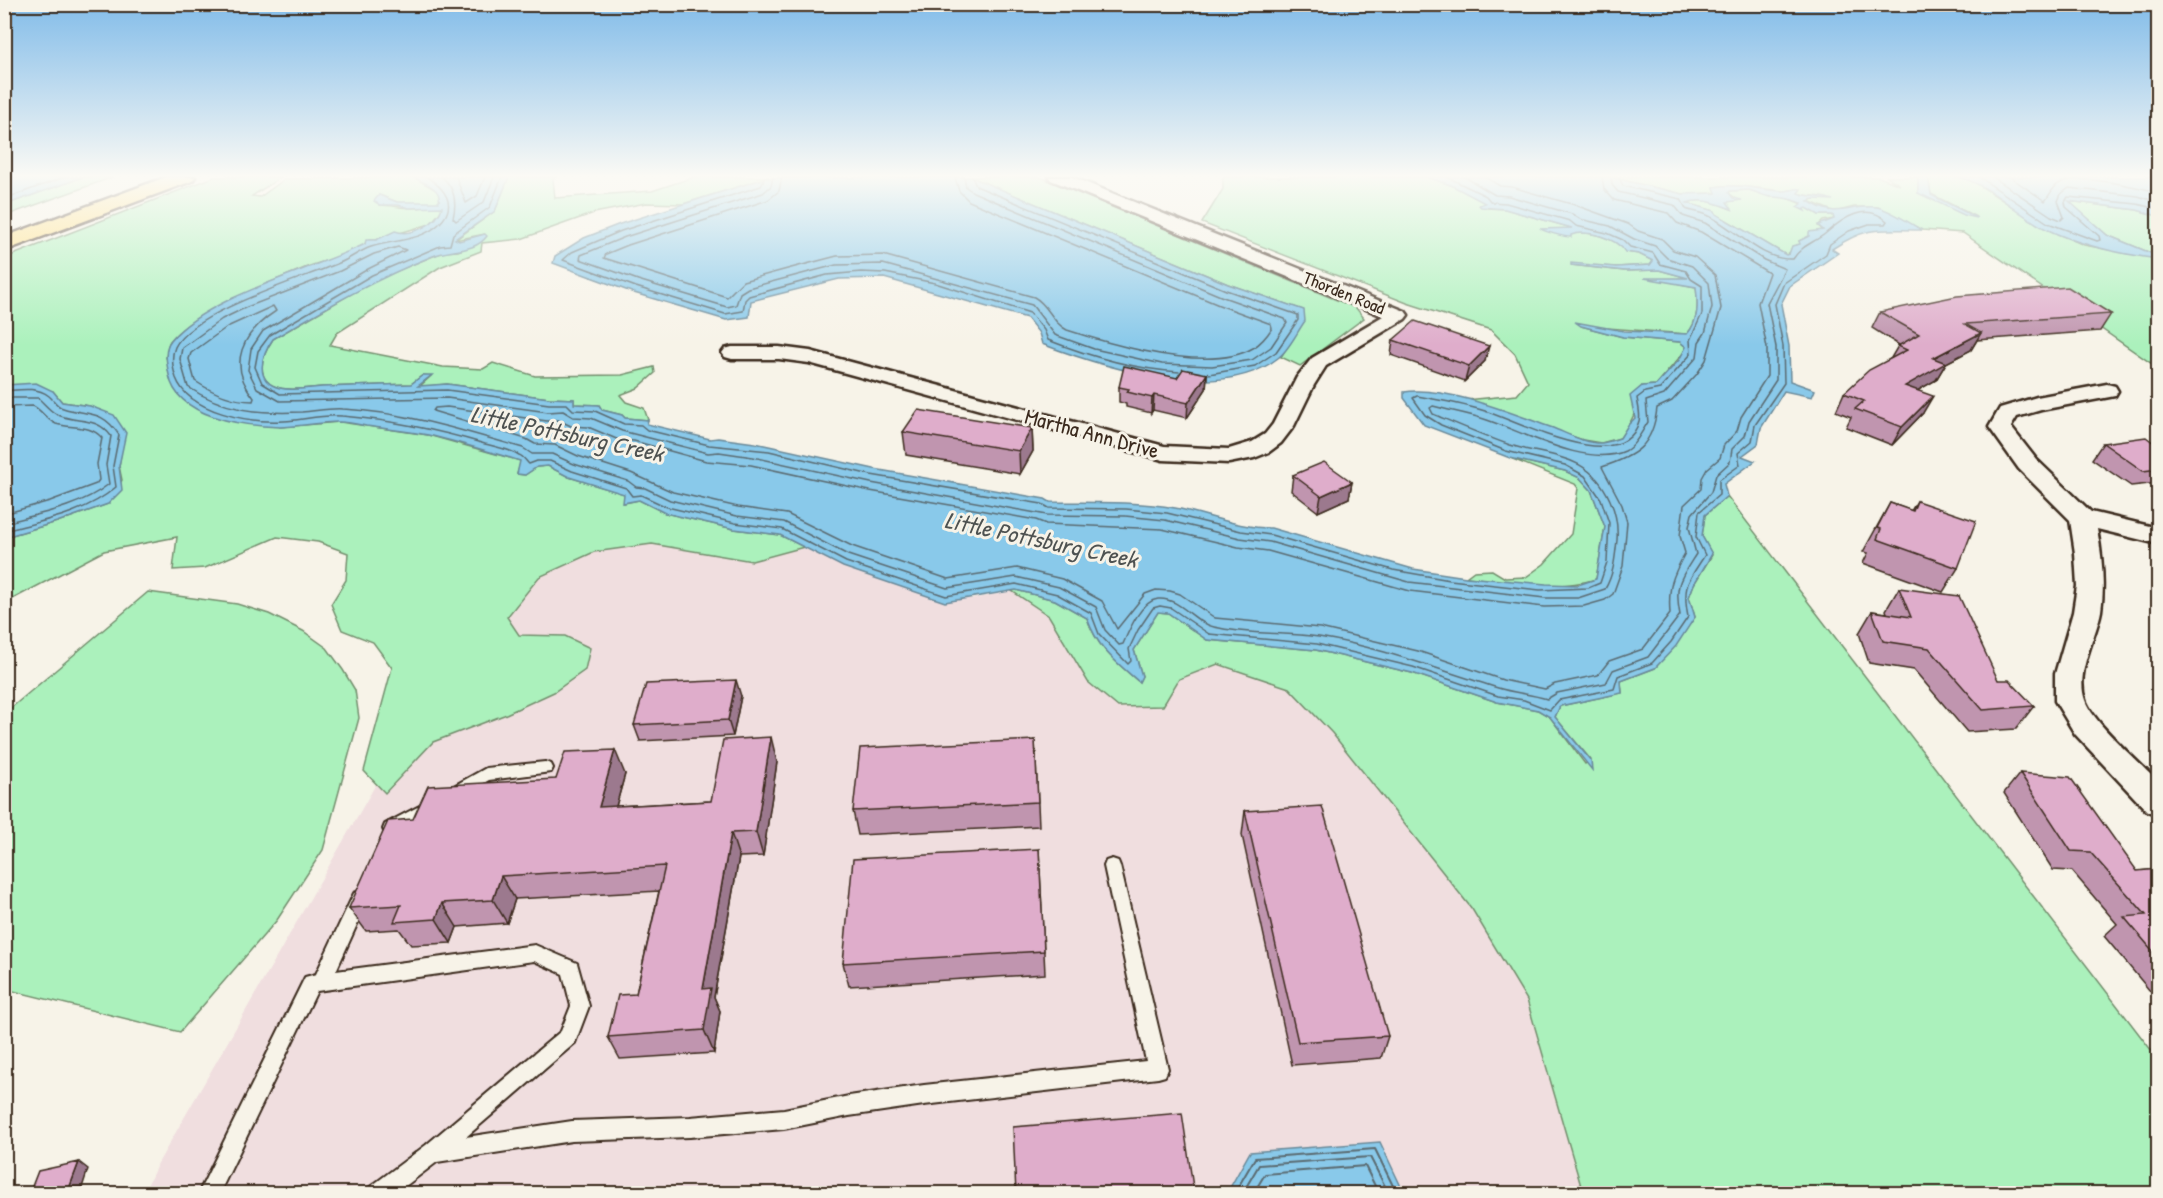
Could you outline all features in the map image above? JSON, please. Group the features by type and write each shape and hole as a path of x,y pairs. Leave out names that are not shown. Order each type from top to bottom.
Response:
{"highway":[{"path":"4,245 36,233"}],"street":[{"name":"Thorden Road","path":"1195,233 1398,315"},
{"name":"Martha Ann Drive","path":"732,353 779,353 810,357 1163,453 1219,457 1243,454 1266,444 1282,429 1310,372 1319,362 1398,315"},
{"path":"2108,391 2037,404 2008,413 2000,428 2011,447 2030,468 2082,518 2158,536"},
{"path":"2082,518 2090,586 2087,612 2069,674 2070,701 2086,726 2158,802"}],"lane":[{"path":"383,847 392,827 486,774 545,768"},
{"path":"433,1152 572,1131 690,1127 784,1119 849,1106 924,1095 1158,1069 1112,866"},
{"path":"322,981 369,878"},
{"path":"208,1194 310,982 535,953 571,969 580,1005 568,1036 433,1152 377,1194"}],"shaded area":[{"path":"652,544 752,561 804,547 843,567 972,599 1012,591 1049,616 1088,682 1163,706 1179,679 1218,664 1289,688 1332,733 1472,909 1527,1000 1583,1193 143,1194 157,1165 376,784 385,793 433,742 554,693 585,670 565,636 519,635 506,616 539,577 594,552"}],"green space":[{"path":"70,233 400,233 369,240 356,250 307,267 214,308 181,330 170,341 166,358 280,427 340,422 428,435 521,461 517,474 525,475 537,467 548,466 569,477 625,494 624,503 639,500 665,513 734,529 780,535 804,547 752,561 652,544 594,552 539,577 507,617 519,635 565,636 590,648 585,670 554,692 504,715 433,742 385,793 364,771 392,668 373,642 342,630 331,604 346,580 348,553 318,542 277,537 205,568 173,570 177,537 104,551 5,603 5,537 108,504 122,480 119,466 121,454 90,406 62,402 53,391 5,385 5,258"},
{"path":"465,233 538,233 521,239 482,243 481,251 440,267 337,333 330,345 443,367 483,369 493,363 535,376 622,375 654,367 655,373 638,388 620,395 626,402 644,408 648,420 625,418 622,415 602,410 599,405 574,404 574,399 549,398 447,384 419,387 431,376 423,375 411,384 295,389 280,388 271,385 266,380 263,374 263,360 273,339 375,280 443,252 458,251 468,247 485,234 455,240"},
{"path":"1105,233 1175,233 1356,308 1364,318 1300,366 1281,357 1292,339 1303,310 1228,284"},
{"path":"1227,233 1587,233 1606,238 1618,244 1626,252 1639,254 1653,261 1651,265 1616,267 1571,265 1624,271 1659,270 1688,278 1655,279 1696,287 1697,305 1696,318 1687,334 1581,326 1623,337 1680,342 1686,347 1656,385 1642,386 1629,425 1620,438 1601,443 1583,440 1466,400 1517,395 1528,382 1515,354 1491,330 1407,303"},
{"path":"1748,233 1817,233 1799,241 1801,243 1786,255"},
{"path":"1963,233 2056,233 2084,245 2158,259 2158,368"},
{"path":"2105,233 2158,233 2158,256"},
{"path":"1510,458 1565,471 1580,478 1591,490 1605,527 1596,579 1564,585 1548,585 1466,577 1474,571 1492,570 1505,578 1526,577 1544,564 1571,534 1578,488 1575,484"},
{"path":"1727,496 2158,1059 2158,1193 1583,1193 1527,1000 1472,909 1332,733 1289,688 1218,664 1179,679 1163,706 1118,707 1088,682 1049,616 1012,591 1055,600 1087,618 1102,646 1139,682 1142,676 1134,650 1158,612 1168,613 1207,640 1316,650 1412,673 1497,702 1538,710 1550,717 1585,764 1591,760 1555,717 1560,706 1622,693 1621,681 1655,668 1695,617 1689,597 1694,584 1712,555 1702,536 1705,515"},
{"path":"148,592 237,604 269,614 303,631 327,648 343,670 355,690 359,718 323,850 277,920 180,1032 5,989 5,713"}],"water":[{"name":"Little Pottsburg Creek","path":"391,233 464,233 455,239 459,241 485,234 487,236 469,248 433,256 371,284 273,339 262,367 266,380 271,385 295,389 411,384 423,375 432,375 418,386 447,384 549,398 574,399 574,404 599,405 602,410 622,415 625,418 648,420 647,424 710,439 755,443 874,469 1045,499 1050,502 1129,503 1175,508 1235,523 1271,528 1413,569 1466,577 1578,585 1596,579 1605,527 1591,490 1580,478 1565,471 1510,458 1424,425 1404,398 1404,392 1439,393 1479,402 1590,442 1602,443 1620,438 1635,418 1630,396 1642,386 1656,385 1679,360 1686,347 1680,342 1623,337 1581,326 1575,322 1624,331 1687,334 1696,318 1696,287 1644,278 1688,278 1659,270 1625,271 1571,265 1571,263 1616,267 1650,265 1653,261 1639,254 1625,252 1615,243 1601,236 1577,233 1568,237 1551,233 1748,233 1786,255 1789,254 1792,246 1800,244 1799,241 1809,236 1809,233 1864,233 1832,249 1838,253 1790,286 1781,304 1789,346 1790,381 1815,390 1812,397 1784,391 1761,428 1758,444 1742,456 1755,461 1724,484 1727,496 1705,515 1702,536 1712,554 1689,597 1695,617 1676,646 1655,668 1621,681 1622,693 1560,706 1555,717 1591,761 1592,770 1550,717 1538,710 1497,702 1412,673 1316,650 1207,640 1168,613 1158,612 1134,650 1142,676 1139,682 1102,646 1087,618 1055,600 1016,590 945,602 843,567 780,535 734,529 665,513 639,500 623,503 624,494 569,477 548,466 537,467 525,475 517,474 520,461 463,444 428,435 342,422 280,427 231,421 198,410 175,390 169,375 166,353 171,340 188,324 235,297 343,254 365,244 366,240 376,240"},
{"path":"597,233 1105,233 1228,284 1304,310 1305,321 1282,355 1254,372 1226,379 1194,380 1162,377 1097,363 1042,344 1039,333 1027,318 884,278 839,279 751,301 749,317 726,320 634,293 553,263 555,256 584,238"},
{"path":"2054,233 2105,233 2158,256 2158,259 2129,255"},
{"path":"36,383 53,391 62,402 90,406 114,415 126,433 119,466 122,490 108,504 5,537 5,385"},
{"path":"1380,1142 1404,1193 1227,1193 1250,1152"}],"building":[{"path":"2068,287 2111,314 1965,324 1981,333 1933,358 1946,363 1905,386 1933,396 1902,427 1855,409 1864,401 1844,393 1869,370 1907,350 1898,346 1919,334 1880,312 1957,296"},
{"path":"1415,321 1489,346 1469,366 1393,340"},
{"path":"1124,366 1177,378 1183,369 1207,374 1188,403 1154,395 1152,398 1127,392 1129,389 1119,387"},
{"path":"918,410 1032,428 1019,451 903,432"},
{"path":"2146,437 2158,446 2158,469 2143,471 2103,443"},
{"path":"1324,462 1352,482 1321,496 1293,475"},
{"path":"1917,501 1976,521 1958,568 1877,539 1881,529 1877,528 1890,503 1913,511"},
{"path":"1899,588 1959,596 1998,680 2009,680 2034,706 1983,710 1929,648 1883,641 1872,611 1911,617"},
{"path":"736,680 728,720 634,725 646,684"},
{"path":"771,737 756,832 731,833 703,989 711,988 704,1030 608,1037 618,995 636,994 665,866 501,876 493,900 442,903 436,919 394,922 401,905 349,908 388,821 413,819 428,786 556,779 565,752 615,750 599,807 711,801 723,740"},
{"path":"1035,740 1038,802 853,811 860,748"},
{"path":"2020,773 2070,777 2137,871 2158,869 2158,957 2124,917 2146,915 2090,852 2071,851"},
{"path":"1322,806 1388,1036 1298,1042 1245,811"},
{"path":"1039,849 1044,951 843,963 853,859"},
{"path":"1182,1113 1194,1194 1016,1194 1013,1127"},
{"path":"79,1162 67,1194 29,1194 38,1171"}]}
